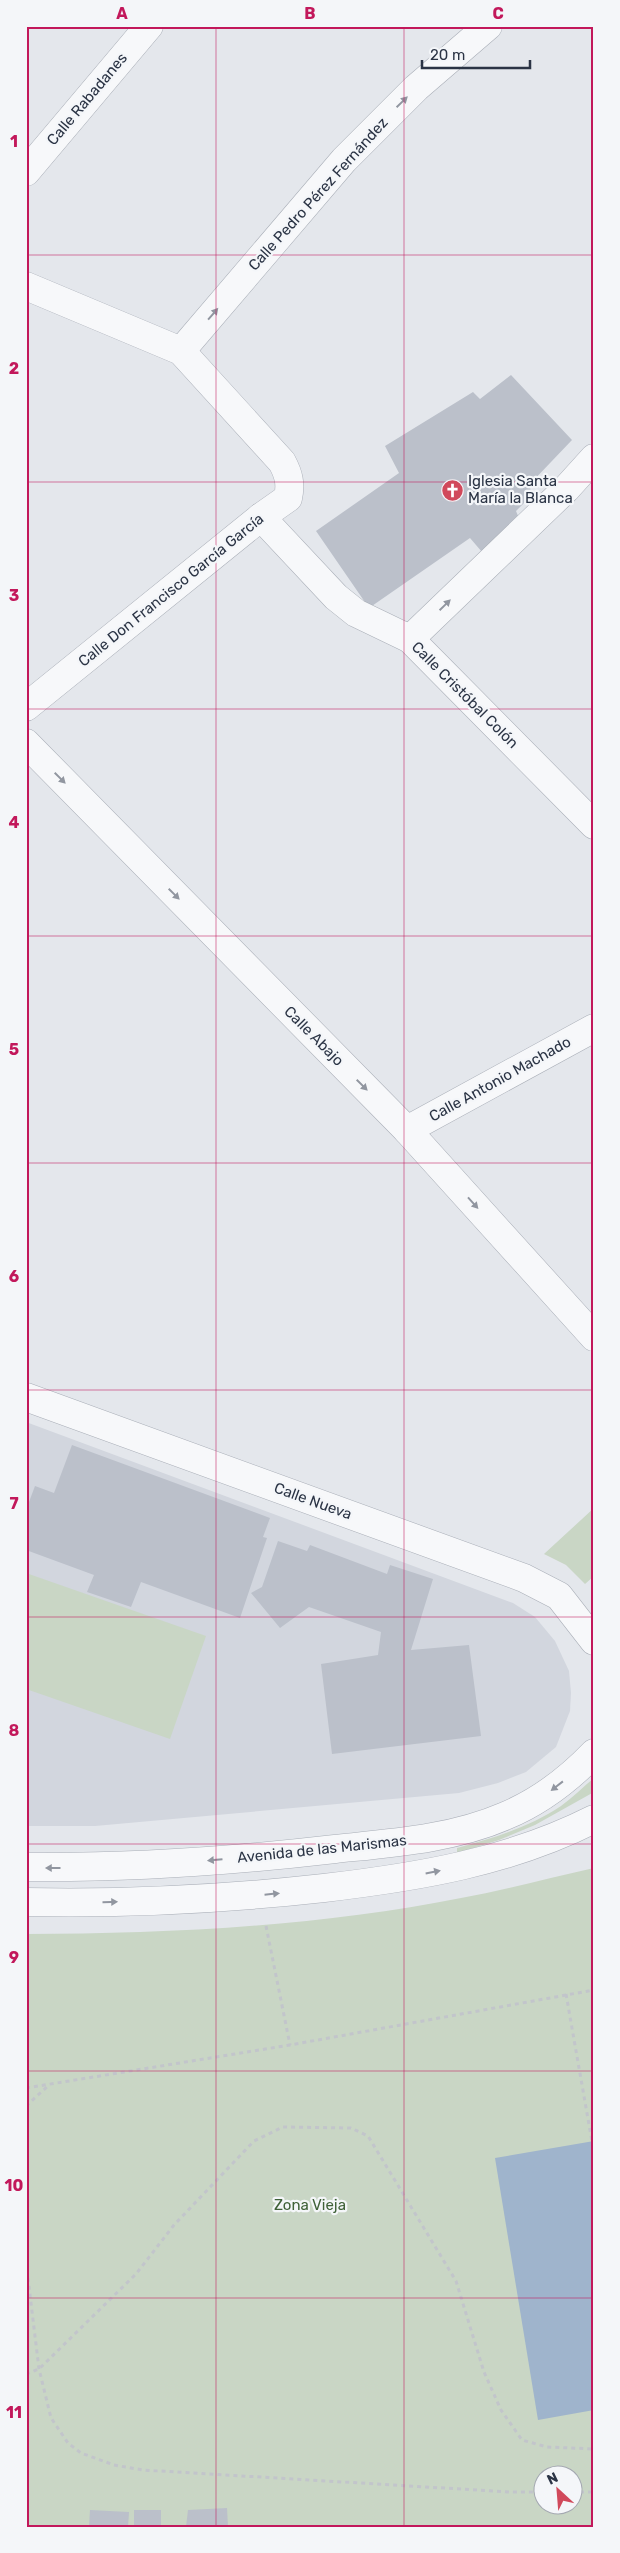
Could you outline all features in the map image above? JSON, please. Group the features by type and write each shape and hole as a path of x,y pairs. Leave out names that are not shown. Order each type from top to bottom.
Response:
{"street":[{"name":"Calle Rabadanes","path":"26,172 149,26"},
{"name":"Calle Pedro Pérez Fernández","path":"181,351 344,160 416,88 488,26"},
{"path":"26,286 181,351"},
{"name":"Calle Don Francisco García García","path":"26,708 261,517 288,498 289,474 282,462 181,351"},
{"path":"410,639 566,489 594,458"},
{"name":"Calle Cristóbal Colón","path":"261,517 336,597 356,613 410,639 594,825"},
{"name":"Calle Abajo","path":"26,743 406,1130 594,1337"},
{"name":"Calle Antonio Machado","path":"406,1130 594,1028"},
{"name":"Calle Nueva","path":"26,1397 524,1578 559,1596 591,1634 594,1661"},
{"name":"Avenida de las Marismas","path":"26,1867 158,1865 298,1854 446,1834 482,1825 533,1802 560,1784 594,1753"},
{"path":"26,1902 141,1902 241,1897 413,1876 498,1858 536,1845 594,1819"}],"path":[{"path":"265,1924 290,2046"},
{"path":"26,2088 290,2046 594,1990"},
{"path":"566,1994 594,2153"},
{"path":"26,2106 49,2085"},
{"path":"26,2374 39,2369 136,2274 174,2225 254,2141 283,2127 351,2128 368,2136 456,2280 484,2372 500,2410 522,2440 547,2447 594,2449"},
{"path":"26,2262 39,2369 51,2418 68,2443 81,2453 114,2465 143,2470 500,2492 532,2492"}],"shaded area":[{"path":"26,1422 513,1603 535,1617 555,1641 569,1671 570,1711 556,1747 526,1772 498,1783 459,1793 95,1826 26,1826"}],"green space":[{"path":"594,1508 594,1576 585,1584 566,1565 544,1554"},
{"path":"26,1573 206,1636 170,1739 26,1689"},
{"path":"594,1778 594,1792 535,1825 499,1840 457,1853 457,1848 511,1831 537,1820 565,1803"},
{"name":"Zona Vieja","path":"594,1868 594,2527 26,2527 26,1934 190,1930 300,1922 408,1908"}],"water":[{"path":"594,2141 594,2410 538,2420 495,2158"}],"building":[{"name":"Iglesia Santa María la Blanca","path":"511,375 572,440 530,484 531,496 516,511 521,523 482,552 470,538 369,608 316,531 399,473 385,446 473,392 480,399"},
{"path":"72,1445 270,1518 263,1537 267,1538 240,1618 141,1582 131,1607 87,1592 94,1575 26,1550 26,1510 35,1486 54,1493"},
{"path":"278,1541 307,1551 310,1545 387,1574 390,1565 433,1579 411,1650 469,1645 481,1736 332,1754 321,1664 378,1655 381,1632 309,1607 280,1628 251,1593 262,1587"},
{"path":"227,2508 228,2527 186,2527 188,2510"},
{"path":"90,2510 129,2512 128,2527 89,2527"},
{"path":"134,2510 161,2510 161,2527 134,2527"}],"place":[{"name":"Iglesia Santa María la Blanca","path":"452,490"}]}
